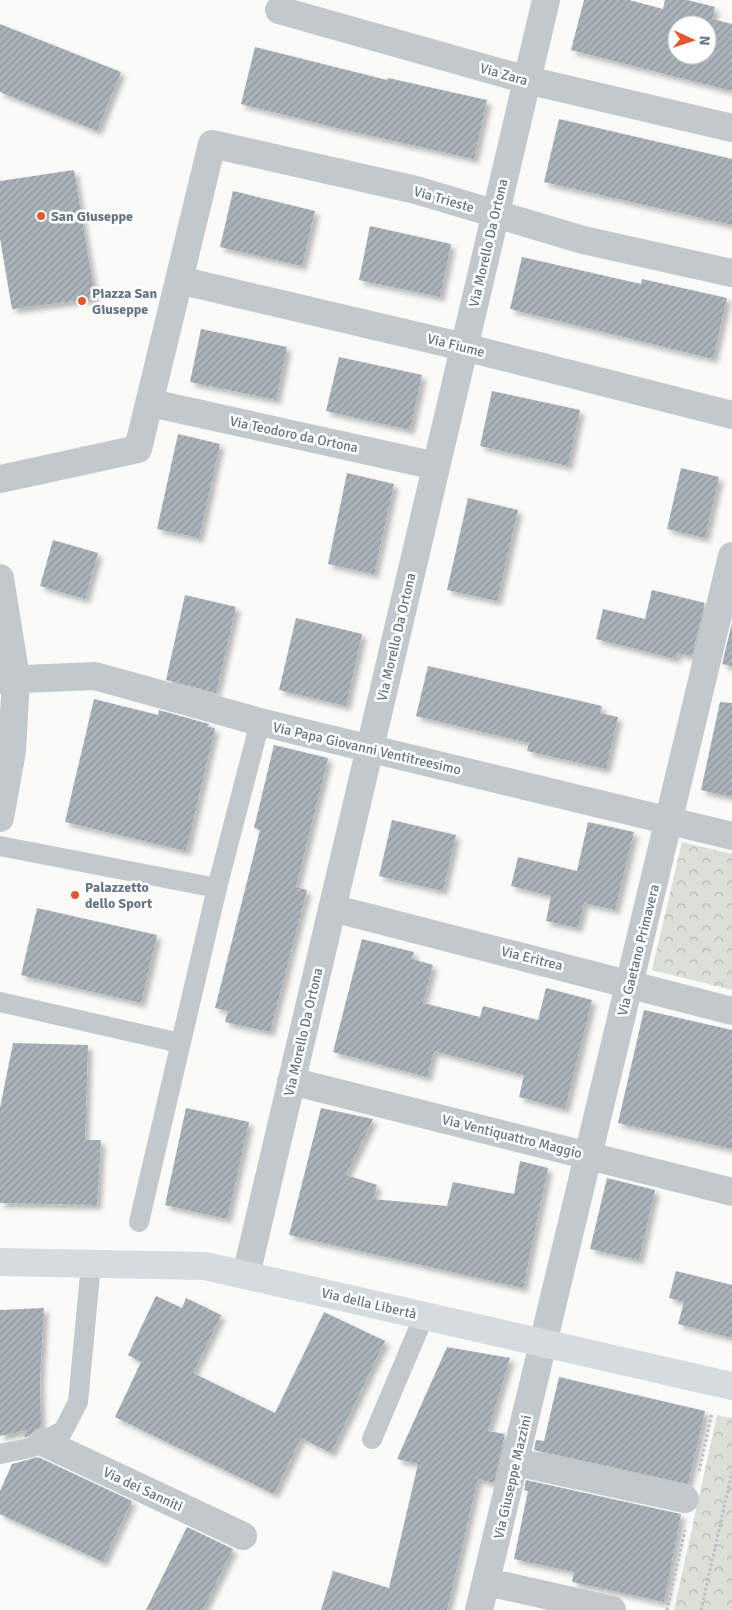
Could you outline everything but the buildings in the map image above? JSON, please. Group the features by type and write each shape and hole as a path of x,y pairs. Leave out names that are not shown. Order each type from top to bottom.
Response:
{"main road":[{"name":"Via della Libertà","path":"0,1262 205,1266 732,1386"}],"street":[{"name":"Via Morello Da Ortona","path":"246,1275 546,0"},
{"name":"Via Zara","path":"279,10 527,80 732,128"},
{"name":"Via Trieste","path":"179,280 212,144 416,190 583,240 732,273"},
{"name":"Via Fiume","path":"179,280 464,347 732,415"},
{"path":"0,478 138,449 151,403 179,280"},
{"name":"Via Teodoro da Ortona","path":"151,403 436,466"},
{"name":"Via Gaetano Primavera","path":"544,1343 587,1154 669,822 724,621 732,556"},
{"path":"0,578 12,752 0,818"},
{"name":"Via Papa Giovanni Ventitreesimo","path":"8,679 96,676 369,750 550,791 669,822 732,836"},
{"name":"Via Eritrea","path":"332,908 630,983 732,1011"},
{"name":"Via Ventiquattro Maggio","path":"291,1081 732,1192"},
{"name":"Via Giuseppe Mazzini","path":"480,1610 544,1343"},
{"name":"Via dei Sanniti","path":"43,1442 243,1536"},
{"path":"516,1462 685,1499"},
{"path":"487,1582 612,1610"}],"lane":[{"path":"139,1222 217,888 260,722"},
{"path":"0,846 217,888"},
{"path":"0,1002 180,1043"},
{"path":"0,1454 30,1448 63,1431 78,1402 91,1264"},
{"path":"372,1439 424,1316"}],"path":[{"path":"701,1610 732,1472"}],"green space":[{"path":"682,842 732,854 732,990 652,970"},
{"path":"717,1415 732,1418 732,1610 674,1610"}],"place":[{"name":"San Giuseppe","path":"41,216"},
{"name":"Piazza San Giuseppe","path":"82,301"},
{"name":"Palazzetto dello Sport","path":"75,895"}]}
